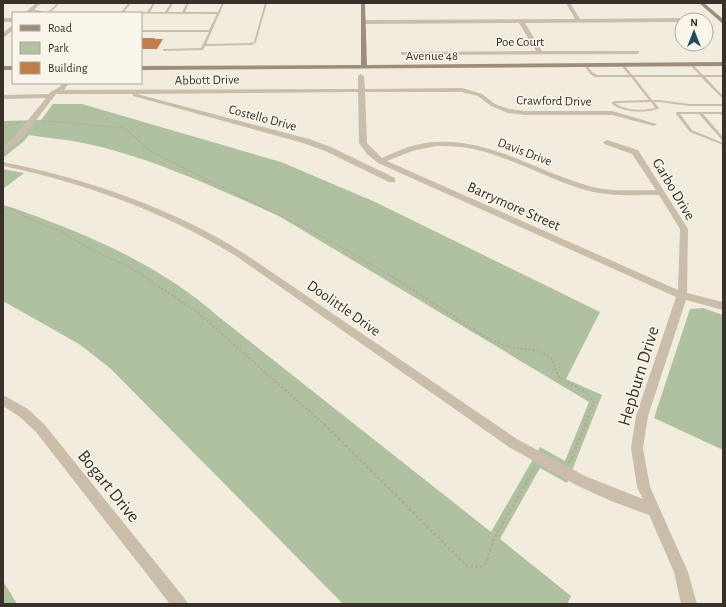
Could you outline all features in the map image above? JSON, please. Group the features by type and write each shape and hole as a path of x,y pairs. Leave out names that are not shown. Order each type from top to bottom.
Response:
{"main road":[{"path":"363,3 364,66"},
{"path":"701,3 723,22"},
{"name":"Avenue 48","path":"142,68 723,64"}],"street":[{"path":"30,12 39,3"},
{"path":"568,3 579,21"},
{"path":"364,22 674,20"},
{"path":"521,21 540,52"},
{"path":"3,36 12,28"},
{"name":"Poe Court","path":"404,53 638,52"},
{"name":"Barrymore Street","path":"361,76 363,143 370,152 381,161 651,284 681,295 723,306"},
{"path":"3,151 13,144 52,94 52,90 57,84"},
{"path":"52,94 61,90 65,84"},
{"name":"Abbott Drive","path":"3,97 124,92 361,89"},
{"name":"Crawford Drive","path":"361,89 462,90 480,95 499,109 512,112 612,113 654,124"},
{"name":"Costello Drive","path":"124,92 306,141 328,149 392,180"},
{"name":"Garbo Drive","path":"607,142 635,152 662,192 684,229 683,288 681,295"},
{"name":"Davis Drive","path":"381,161 403,150 416,146 437,143 457,144 487,150 586,188 618,192 662,192"},
{"name":"Doolittle Drive","path":"3,164 47,172 105,190 197,230 231,248 512,443 606,492 652,509"},
{"name":"Hepburn Drive","path":"681,295 638,431 637,448 639,466 644,487 652,509 672,549 681,572 689,604"},
{"name":"Bogart Drive","path":"3,400 29,417 40,428 180,604"}],"lane":[{"path":"50,12 59,3"},
{"path":"123,12 130,3"},
{"path":"148,13 154,3"},
{"path":"166,13 172,3"},
{"path":"183,13 188,3"},
{"path":"164,50 202,49 223,3"},
{"path":"204,45 254,44 266,3"},
{"path":"142,13 218,12"},
{"path":"142,31 210,31"},
{"path":"622,64 632,76 651,101 657,108 656,110 628,110 616,105 613,102 651,101 690,105 723,105"},
{"path":"691,64 723,98"},
{"path":"585,65 591,74 596,76 723,76"},
{"path":"723,115 721,113 677,114 691,131 723,144"},
{"path":"700,114 723,139"}],"path":[{"path":"3,208 15,210 27,218 60,231 92,250 128,266 197,312 246,353 340,439 467,566 480,567 485,565 494,539 536,466 568,463 573,457 594,402 586,392 559,378 555,363 546,354 533,348 508,347 487,338 399,281 325,238 150,151 128,130 57,121 31,121"}],"green space":[{"path":"53,104 82,104 281,162 373,201 600,312 566,379 602,395 567,483 540,468 500,539 571,596 567,604 343,604 110,368 79,344 3,301 3,205 69,229 115,249 159,273 180,287 200,301 491,532 540,447 565,461 589,402 279,216 208,184 133,156 108,149 76,142 29,135 3,158 3,121 41,120"},
{"path":"3,169 24,173 3,189"},
{"path":"703,308 723,315 723,450 654,418 690,309"},
{"path":"3,581 17,604 3,604"}],"building":[{"path":"142,38 163,39 157,49 142,49"}]}
